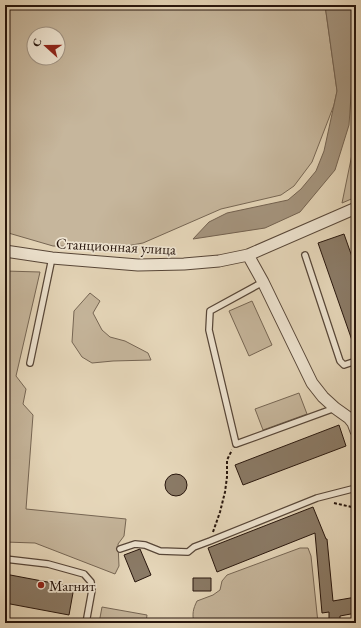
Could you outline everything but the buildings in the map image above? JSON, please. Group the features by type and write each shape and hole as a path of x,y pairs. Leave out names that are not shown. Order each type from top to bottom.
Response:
{"street":[{"name":"Станционная улица","path":"5,251 52,258 138,266 219,261 248,255 356,208"},
{"path":"248,255 263,282 312,383 323,397 350,418 356,431"}],"lane":[{"path":"305,255 340,361 344,364 356,361"},
{"path":"30,363 52,258"},
{"path":"263,282 210,311 208,330 236,444 336,408"},
{"path":"120,549 135,544 146,545 160,551 188,552 194,547 210,540 317,498 356,488"},
{"path":"5,559 48,564 84,574 91,582 92,590 86,623"}],"path":[{"path":"210,540 225,492 227,460 236,444"},
{"path":"317,498 356,508"}],"shaded area":[{"path":"5,5 325,5 337,91 334,105 312,162 294,186 281,195 221,209 143,243 121,247 53,246 5,232"},
{"path":"325,5 356,5 349,125 335,170 300,212 265,228 193,239 209,222 227,213 288,200 301,189 316,171 324,151 337,91"},
{"path":"356,135 356,197 342,203"},
{"path":"5,271 40,272 16,376 26,389 23,404 33,415 26,509 126,519 124,536 118,544 119,566 115,574 35,543 5,542"},
{"path":"90,293 100,301 93,313 102,330 110,337 125,341 148,353 151,360 92,363 82,357 72,342 74,311"},
{"path":"252,301 272,345 249,356 229,311"},
{"path":"299,393 307,414 263,430 255,409"},
{"path":"300,548 308,548 311,556 318,623 194,623 193,612 197,601 213,595 220,590 222,581 227,575"},
{"path":"102,607 147,615 146,623 99,623"}],"place":[{"name":"Магнит","path":"41,585"}]}
